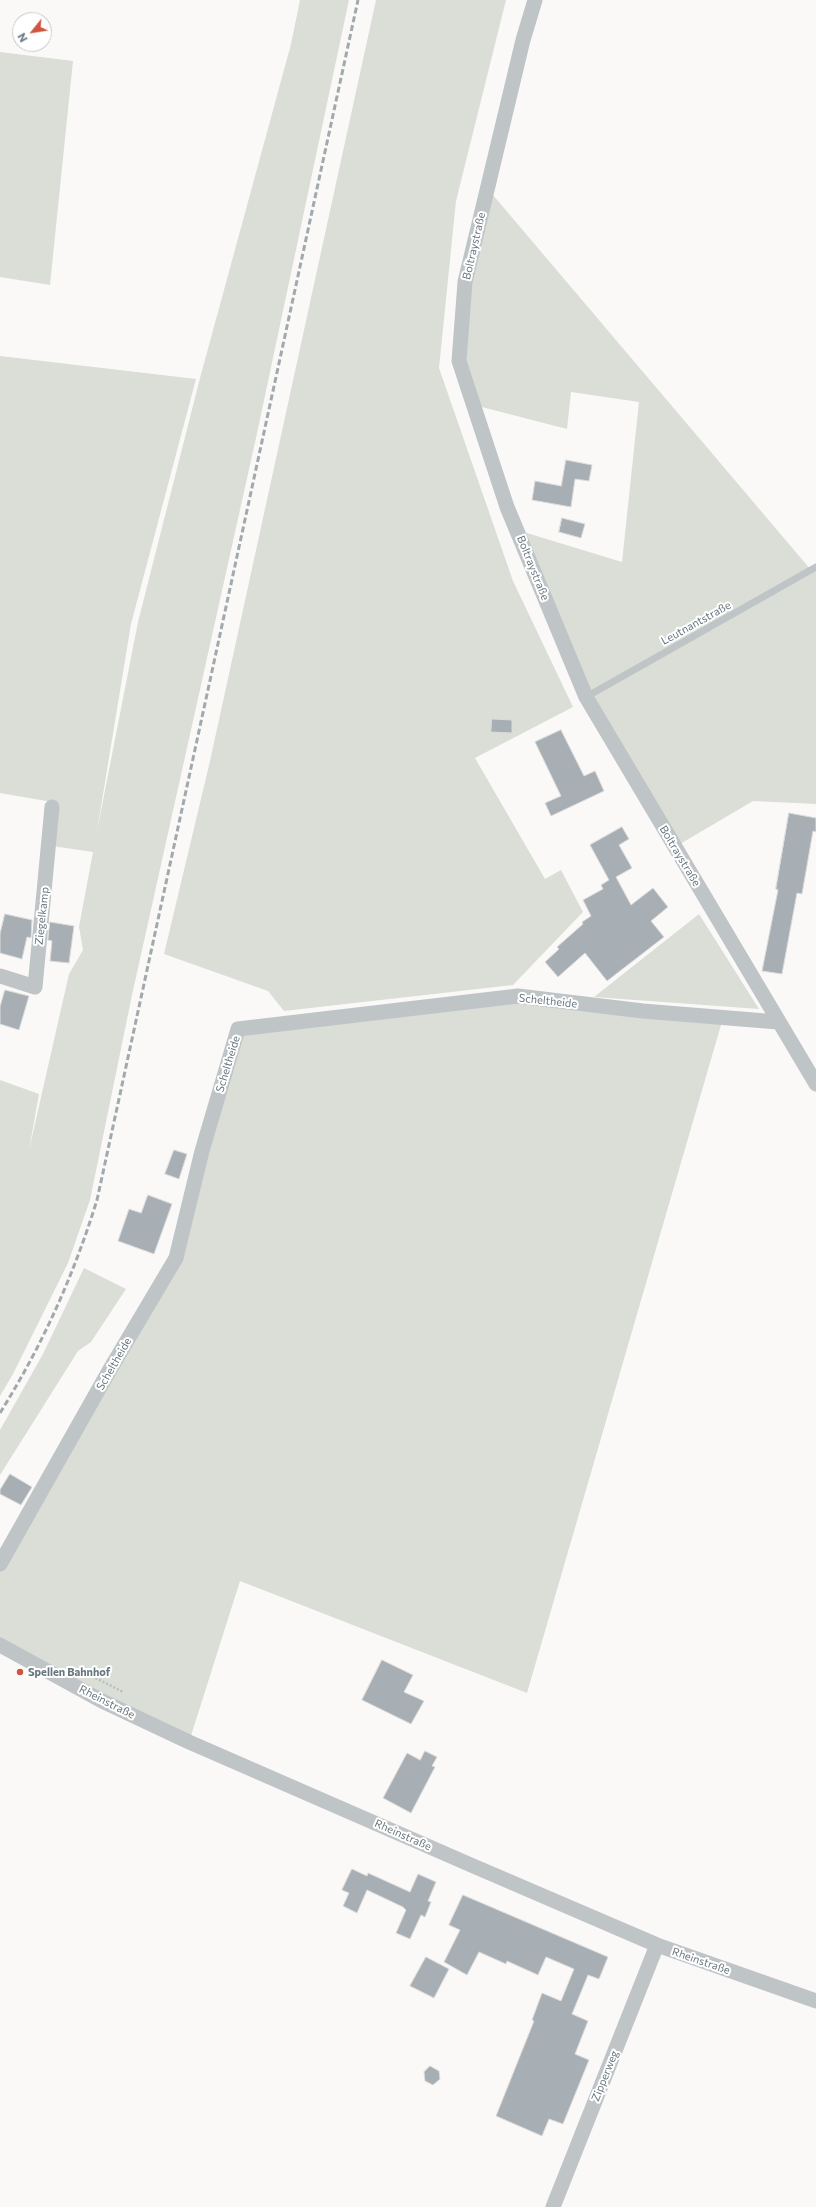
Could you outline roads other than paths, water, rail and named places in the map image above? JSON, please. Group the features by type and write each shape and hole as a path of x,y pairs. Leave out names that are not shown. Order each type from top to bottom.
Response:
{"street":[{"name":"Boltraystraße","path":"535,0 523,40 465,282 459,361 507,507 586,697 816,1084"},
{"name":"Ziegelkamp","path":"0,976 35,987 52,807"},
{"name":"Scheltheide","path":"0,1564 109,1371 176,1258 202,1151 238,1030 518,996 643,1011 778,1022"},
{"name":"Rheinstraße","path":"0,1645 102,1701 189,1742 657,1945 816,2001"},
{"name":"Zipperweg","path":"553,2207 657,1945"}],"lane":[{"name":"Leutnantstraße","path":"586,697 816,567"}],"railway":[{"path":"0,1413 16,1387 56,1310 78,1256 97,1200 358,0"}],"place":[{"name":"Spellen Bahnhof","path":"20,1672"}]}
